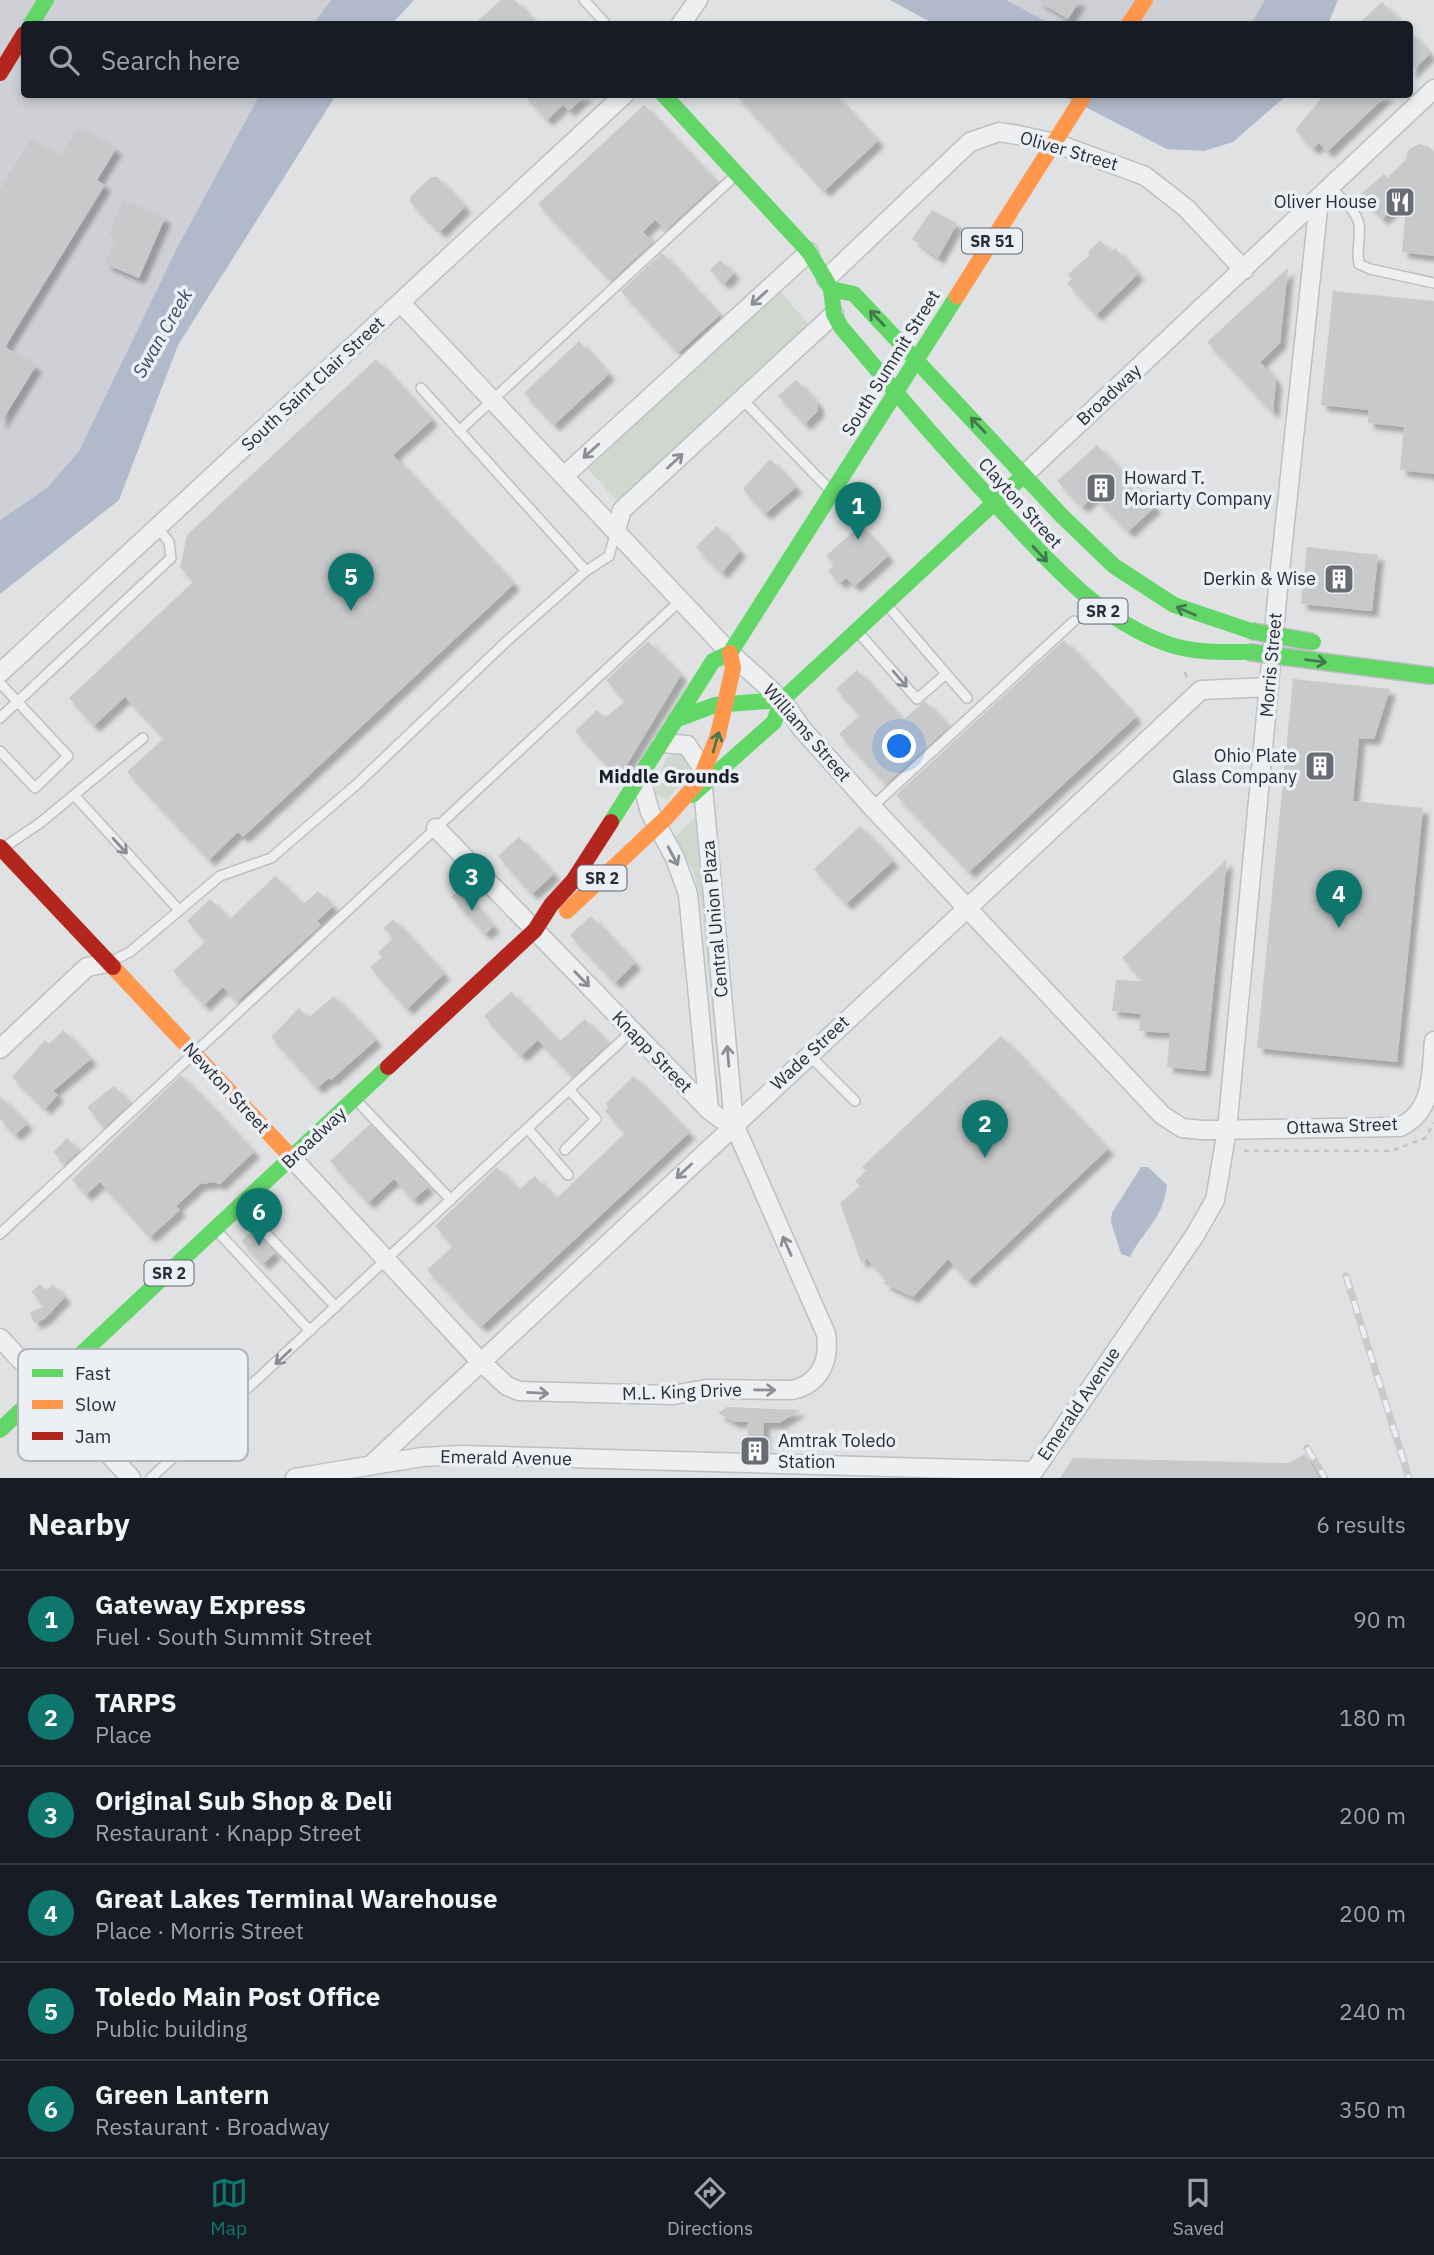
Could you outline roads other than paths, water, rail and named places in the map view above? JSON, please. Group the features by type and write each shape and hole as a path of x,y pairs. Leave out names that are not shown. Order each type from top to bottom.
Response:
{"main road":[{"path":"33,21 46,0"},
{"path":"1131,21 1144,0"},
{"path":"0,73 21,39"},
{"name":"Clayton Street","path":"667,98 809,252 829,284 834,314 841,327 993,504 1069,585 1125,625 1170,645 1193,650 1248,652 1434,676"},
{"name":"South Summit Street","path":"675,720 713,661 730,653 1083,98"},
{"name":"Clayton Street","path":"829,284 854,294 1081,539 1139,586 1190,614 1251,631 1328,643"},
{"name":"Broadway","path":"703,780 774,722 782,700 1024,475"},
{"name":"South Summit Street","path":"661,822 703,780 718,735 733,668 730,653"},
{"path":"675,720 692,711 724,705 782,700"},
{"name":"Broadway","path":"88,1349 535,930 551,905 573,881 675,720"},
{"name":"Broadway","path":"535,930 561,916 661,822"},
{"name":"Newton Street","path":"2,853 292,1158"},
{"name":"Broadway","path":"0,1430 18,1414"}],"street":[{"path":"683,21 698,0"},
{"name":"Broadway","path":"1024,475 1434,89"},
{"name":"South Saint Clair Street","path":"0,673 621,98"},
{"name":"Oliver Street","path":"829,284 970,142 999,132 1055,143 1129,169 1160,186 1207,229 1244,270"},
{"name":"Morris Street","path":"1227,1130 1269,687 1325,194"},
{"path":"564,476 809,252"},
{"name":"Williams Street","path":"401,303 730,653 782,700 802,729 872,807 1162,1115 1182,1128 1227,1130"},
{"path":"616,530 622,510 834,314"},
{"name":"Wade Street","path":"371,1465 1201,690 1269,687"},
{"name":"Central Union Plaza","path":"661,743 687,745 698,757 703,780 734,1124"},
{"name":"Central Union Plaza","path":"644,770 644,790 661,822 691,907 709,1110"},
{"name":"Knapp Street","path":"436,828 709,1110 734,1124"},
{"path":"0,1049 88,967 108,963"},
{"name":"Ottawa Street","path":"1227,1130 1399,1127 1411,1122 1425,1104 1434,1041"},
{"name":"M.L. King Drive","path":"480,1361 507,1386 533,1393 673,1395 706,1389 792,1390 811,1383 825,1362 826,1334 734,1124"},
{"name":"Emerald Avenue","path":"295,1478 422,1457 463,1455 1034,1471 1206,1218 1215,1200 1227,1130"},
{"name":"Newton Street","path":"292,1158 480,1361"},
{"path":"0,1338 18,1357"},
{"path":"115,1461 131,1478"}],"lane":[{"path":"583,0 603,21"},
{"path":"459,431 737,174"},
{"path":"1325,194 1353,212 1359,225 1356,250 1359,264 1370,269 1434,283"},
{"path":"421,388 586,571"},
{"path":"742,399 832,492"},
{"path":"0,718 171,558 169,542 158,528"},
{"path":"108,963 130,952 220,876 271,858 357,784 428,713 586,571 609,556 616,530"},
{"path":"0,1234 681,600"},
{"path":"886,604 967,698"},
{"path":"872,807 1074,621"},
{"path":"857,631 917,699 946,674"},
{"path":"0,683 68,756 35,788 0,751"},
{"path":"2,853 143,738"},
{"path":"74,795 178,909"},
{"path":"248,1388 632,1031"},
{"path":"809,1055 855,1101"},
{"path":"565,1150 596,1119 569,1090"},
{"path":"355,1099 451,1200"},
{"path":"528,1129 568,1175"},
{"path":"240,1206 336,1307"},
{"path":"216,1230 310,1331"},
{"path":"151,1478 169,1461"}],"water":[{"path":"331,0 414,0 395,21 315,21"},
{"path":"890,0 1006,0 1045,21 928,21"},
{"path":"1265,0 1338,0 1329,21 1253,21"},
{"name":"Swan Creek","path":"258,98 334,98 178,345 119,500 0,594 0,520 47,488 79,451 176,250"},
{"path":"1068,98 1284,98 1233,142 1204,151 1167,149"},
{"path":"1141,1167 1148,1167 1167,1185 1162,1207 1130,1257 1121,1254 1111,1222 1112,1213"}],"railway":[{"path":"1346,1276 1409,1478"},
{"path":"1307,1448 1325,1478"}],"place":[{"name":"Oliver House","path":"1400,202"},
{"name":"Howard T. Moriarty Company","path":"1101,488"},
{"name":"Gateway Express","path":"858,540"},
{"name":"Derkin & Wise","path":"1339,579"},
{"name":"Toledo Main Post Office","path":"351,611"},
{"name":"Ohio Plate Glass Company","path":"1320,766"},
{"name":"Original Sub Shop & Deli","path":"472,911"},
{"name":"Great Lakes Terminal Warehouse","path":"1339,928"},
{"name":"TARPS","path":"985,1158"},
{"name":"Green Lantern","path":"259,1246"},
{"name":"Amtrak Toledo Station","path":"755,1451"}],"district":[{"name":"Middle Grounds","path":"669,776"}]}
